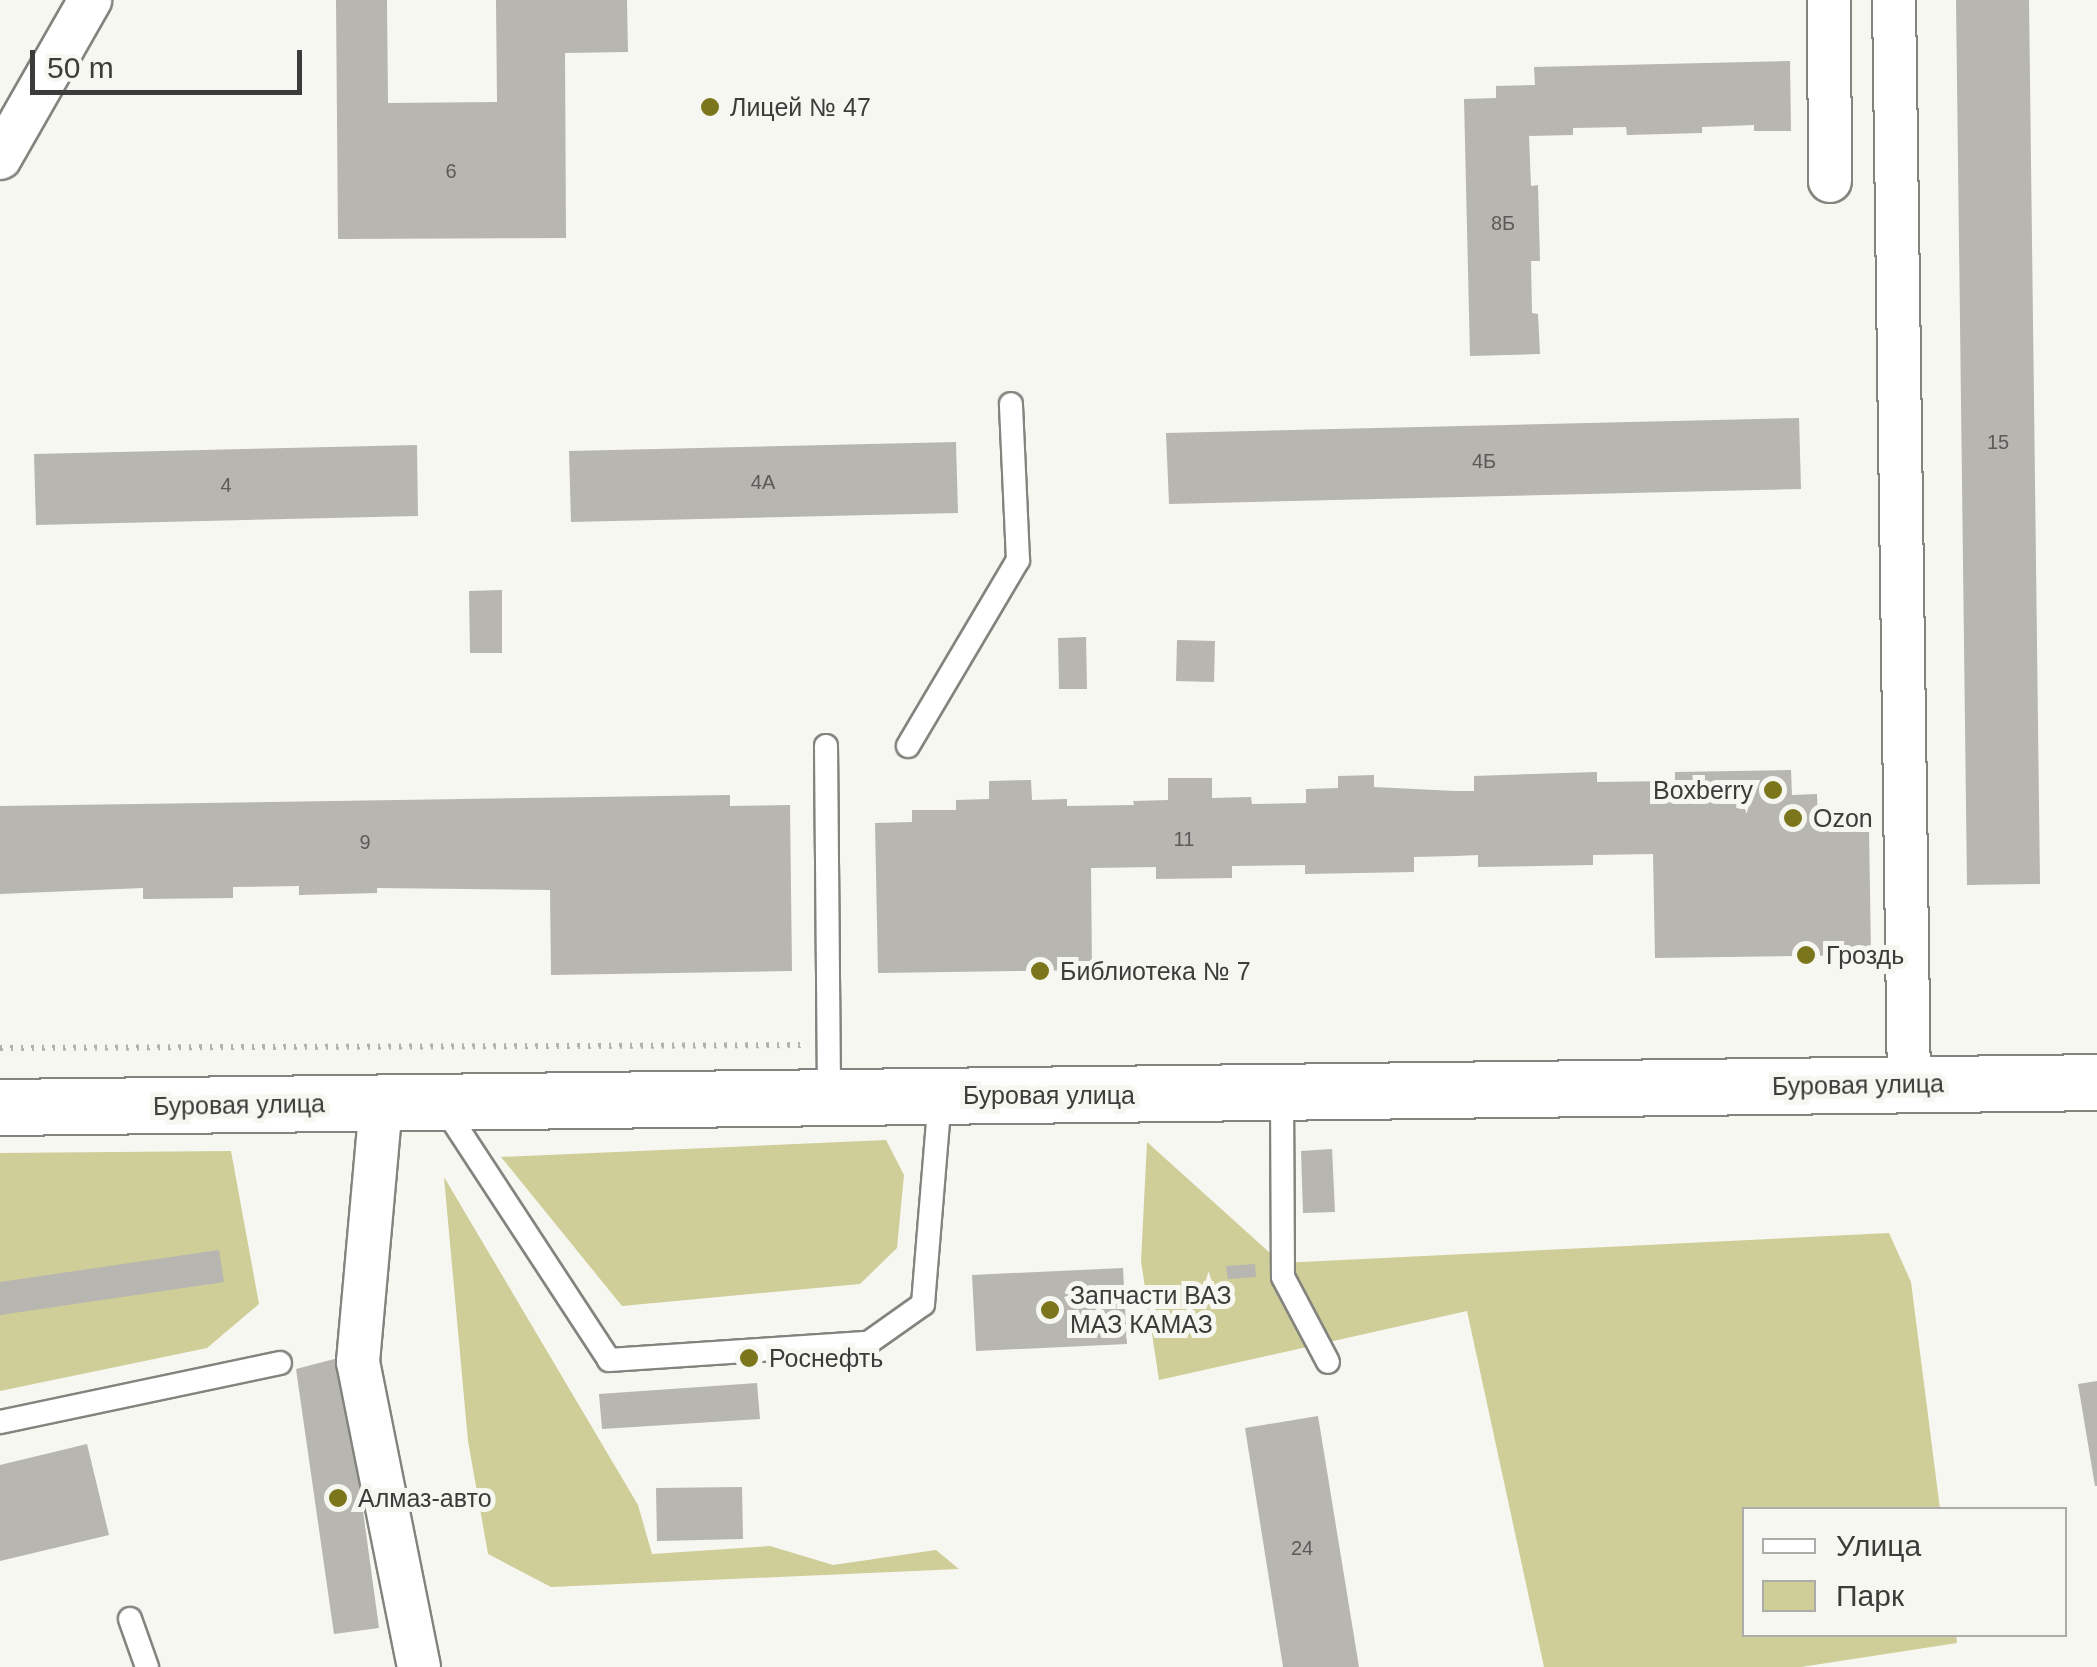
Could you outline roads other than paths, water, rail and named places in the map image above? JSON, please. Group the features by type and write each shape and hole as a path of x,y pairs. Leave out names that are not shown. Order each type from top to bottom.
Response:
{"main road":[{"name":"Буровая улица","path":"0,1107 442,1103 829,1071 940,1096 2097,1082"}],"street":[{"path":"0,158 90,0"},
{"path":"1828,0 1830,181"},
{"path":"1894,0 1909,1085"},
{"path":"381,1104 358,1362 419,1667"}],"lane":[{"path":"908,746 1018,560 1011,404"},
{"path":"826,746 829,1071"},
{"path":"1282,1092 1283,1277 1328,1362"},
{"path":"442,1103 608,1360 868,1342 923,1304 940,1096"},
{"path":"0,1422 280,1364"},
{"path":"130,1619 147,1667"}],"place":[{"name":"Лицей № 47","path":"710,107"},
{"name":"Boxberry","path":"1773,790"},
{"name":"Ozon","path":"1793,818"},
{"name":"Гроздь","path":"1806,955"},
{"name":"Библиотека № 7","path":"1040,971"},
{"name":"Запчасти ВАЗ МАЗ КАМАЗ","path":"1050,1310"},
{"name":"Роснефть","path":"749,1358"},
{"name":"Алмаз-авто","path":"338,1498"}]}
